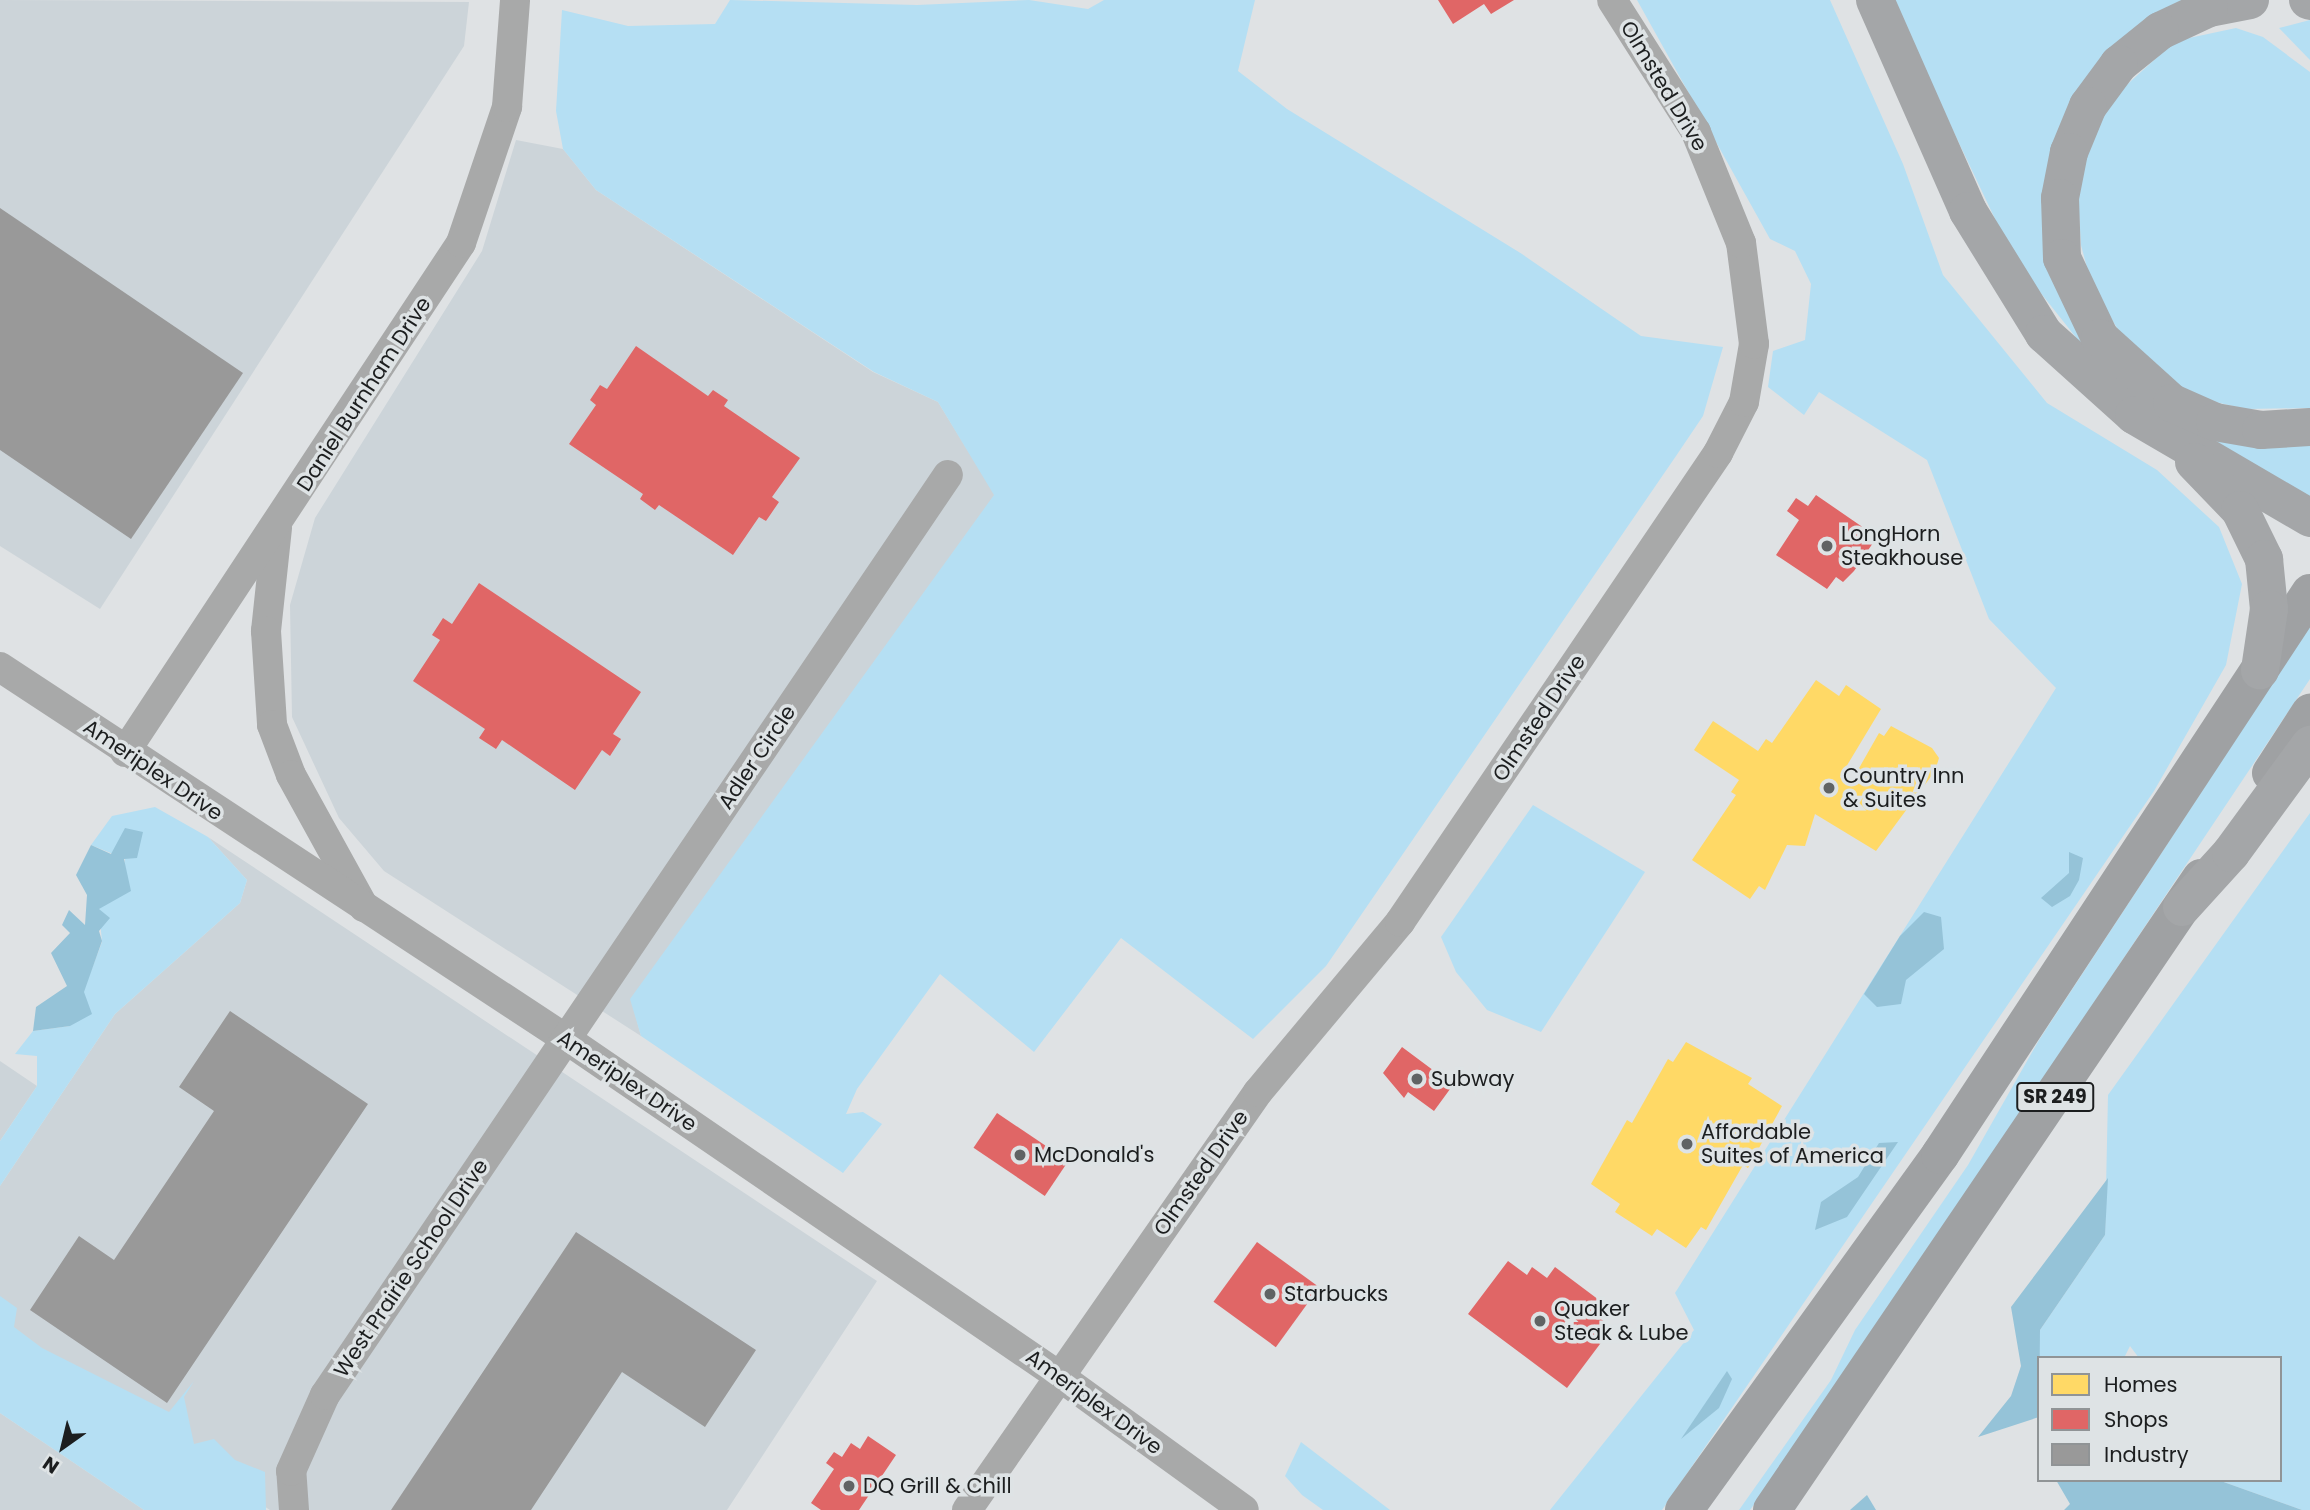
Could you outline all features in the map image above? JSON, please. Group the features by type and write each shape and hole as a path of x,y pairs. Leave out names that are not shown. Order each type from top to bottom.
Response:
{"highway":[{"path":"1875,0 1968,211 2008,285 2073,366 2161,432 2228,495 2258,543 2269,590 2260,670"},
{"path":"2250,0 2209,8 2160,31 2119,64 2096,96 2069,152 2060,198 2062,258 2100,338 2172,403 2215,422 2261,430 2310,427"},
{"path":"2161,432 2221,460 2310,518"},
{"path":"2182,907 2231,853 2310,745"}],"main road":[{"name":"SR 249","path":"1684,1510 1940,1155 2310,593"},
{"name":"SR 249","path":"1772,1510 2182,907 2310,713"}],"street":[{"name":"Daniel Burnham Drive","path":"125,752 461,243 507,107 515,0"},
{"name":"Olmsted Drive","path":"1059,1376 1258,1092 1400,922 1718,453 1744,402 1754,344 1741,243 1696,132 1612,0"},
{"name":"Adler Circle","path":"566,1039 948,475"},
{"path":"278,524 267,631 272,725 291,775 365,910"},
{"name":"Ameriplex Drive","path":"0,667 365,910 566,1039 1059,1376 1244,1510"},
{"name":"West Prairie School Drive","path":"294,1510 291,1471 325,1395 566,1039"},
{"path":"967,1510 1059,1376"}],"shaded area":[{"path":"0,0 469,2 464,46 100,609 0,546"},
{"path":"730,0 917,5 1029,0 1088,9 1104,0 1255,0 1238,71 1287,109 1522,254 1641,336 1723,347 1703,416 1676,456 1326,966 1253,1039 1121,938 1034,1052 940,974 857,1089 846,1114 863,1112 882,1124 843,1173 641,1036 630,999 994,495 938,402 874,372 596,190 563,149 556,111 562,10 628,26 715,24"},
{"path":"1637,0 1830,0 1903,164 1943,275 2047,403 2157,470 2219,527 2242,584 2226,665 2154,791 1662,1510 1550,1510 1694,1330 1675,1293 2056,688 1989,619 1927,460 1819,392 1804,415 1768,387 1773,351 1805,340 1811,284 1795,251 1770,239"},
{"path":"1891,0 2193,0 2065,126 2086,350 2028,277 1997,223"},
{"path":"2310,20 2310,60 2279,28"},
{"path":"2236,28 2263,37 2310,72 2310,408 2246,409 2202,399 2171,383 2119,331 2093,290 2081,245 2078,197 2089,144 2109,101 2175,41"},
{"path":"516,140 563,149 596,190 873,372 938,402 995,495 631,999 641,1036 384,871 339,818 292,717 290,605 315,518 482,251"},
{"path":"2190,429 2310,437 2310,505"},
{"path":"2310,626 2310,679 1836,1389 1750,1510 1739,1510 1831,1380 1855,1330 1968,1165 2039,1040"},
{"path":"1533,805 1645,872 1541,1032 1487,1010 1456,972 1441,937"},
{"path":"155,807 208,837 247,880 240,903 115,1014 0,1186 0,1141 37,1086 37,1056 15,1054 33,1031 70,1026 102,942 99,909 123,872 125,859 91,845 112,816"},
{"path":"2310,813 2310,1510 2302,1510 2224,1482 2282,1482 2282,1356 2138,1356 2130,1346 2125,1356 2037,1356 2037,1364 2035,1360 2040,1330 2105,1235 2108,1095"},
{"path":"125,828 143,832 137,858 124,859 131,891 99,909 110,918 99,931 102,941 84,992 92,1014 70,1026 33,1031 36,1007 67,986 51,953 70,933 62,925 69,910 85,925 87,895 76,875 91,845 111,854"},
{"path":"208,837 877,1281 727,1510 270,1510 0,1332 0,1186 115,1014 240,903 247,880"},
{"path":"2069,852 2083,858 2079,880 2070,896 2052,907 2041,898 2069,873"},
{"path":"1924,912 1941,917 1944,949 1906,980 1901,1004 1877,1007 1864,994 1900,936"},
{"path":"0,1061 37,1086 0,1141"},
{"path":"1898,1142 1847,1217 1815,1230 1821,1202 1858,1177 1879,1143"},
{"path":"2108,1178 2105,1235 2040,1330 2040,1356 2037,1356 2037,1418 1978,1437 2011,1396 2021,1366 2011,1307"},
{"path":"0,1296 17,1308 14,1327 42,1348 169,1412 194,1381 184,1397 194,1444 214,1439 235,1460 265,1472 266,1510 144,1510 0,1413"},
{"path":"1727,1371 1732,1379 1719,1408 1681,1439"},
{"path":"0,1413 144,1510 0,1510"},
{"path":"1301,1442 1390,1510 1323,1510 1302,1495 1285,1476"},
{"path":"2057,1482 2224,1482 2302,1510 2064,1510 2070,1504"},
{"path":"1867,1495 1876,1510 1850,1510"}],"building: Homes":[{"name":"Country Inn & Suites","path":"1816,680 1839,696 1846,685 1881,709 1840,777 1850,784 1879,733 1884,736 1891,726 1932,748 1939,758 1935,771 1876,851 1815,814 1805,846 1787,845 1765,890 1759,886 1750,899 1692,860 1736,795 1731,792 1739,780 1694,750 1713,721 1758,751 1766,739 1772,743"},
{"name":"Affordable Suites of America","path":"1686,1042 1752,1078 1748,1084 1782,1106 1748,1168 1743,1165 1706,1230 1701,1227 1686,1248 1657,1229 1652,1236 1615,1212 1620,1204 1591,1184 1627,1120 1632,1123 1668,1059 1673,1062"}],"building: Shops":[{"path":"1438,0 1514,0 1491,14 1484,4 1453,24"},
{"path":"636,346 708,396 713,390 728,400 724,406 800,458 772,497 779,502 766,521 759,517 733,555 659,505 655,510 640,499 643,494 569,444 596,405 590,400 600,385 607,389"},
{"name":"LongHorn Steakhouse","path":"1816,495 1877,537 1854,571 1843,582 1836,577 1827,589 1776,555 1799,520 1787,511 1796,498 1808,506"},
{"path":"479,583 641,692 613,734 621,739 610,756 602,750 575,790 502,740 496,749 479,738 485,729 413,681 440,640 432,635 443,618 452,624"},
{"name":"Subway","path":"1402,1047 1453,1085 1434,1111 1408,1092 1404,1098 1383,1073"},
{"name":"McDonald's","path":"997,1113 1068,1161 1045,1196 974,1148"},
{"name":"Starbucks","path":"1257,1242 1319,1287 1276,1347 1214,1302"},
{"name":"Quaker Steak & Lube","path":"1508,1261 1527,1275 1532,1267 1547,1278 1555,1267 1599,1300 1591,1311 1612,1328 1567,1388 1468,1314"},
{"name":"DQ Grill & Chill","path":"868,1436 896,1455 859,1510 821,1510 811,1503 834,1469 826,1463 834,1452 842,1457 851,1443 860,1449"}],"building: Industry":[{"path":"0,208 243,373 131,539 0,450"},
{"path":"230,1011 368,1104 167,1403 30,1310 79,1236 114,1260 214,1111 179,1087"},
{"path":"576,1232 756,1350 705,1427 622,1372 531,1510 391,1510"}],"place":[{"name":"LongHorn Steakhouse","path":"1827,546"},
{"name":"Country Inn & Suites","path":"1829,788"},
{"name":"Subway","path":"1417,1079"},
{"name":"Affordable Suites of America","path":"1687,1144"},
{"name":"McDonald's","path":"1020,1155"},
{"name":"Starbucks","path":"1270,1294"},
{"name":"Quaker Steak & Lube","path":"1540,1321"},
{"name":"DQ Grill & Chill","path":"849,1486"}]}
